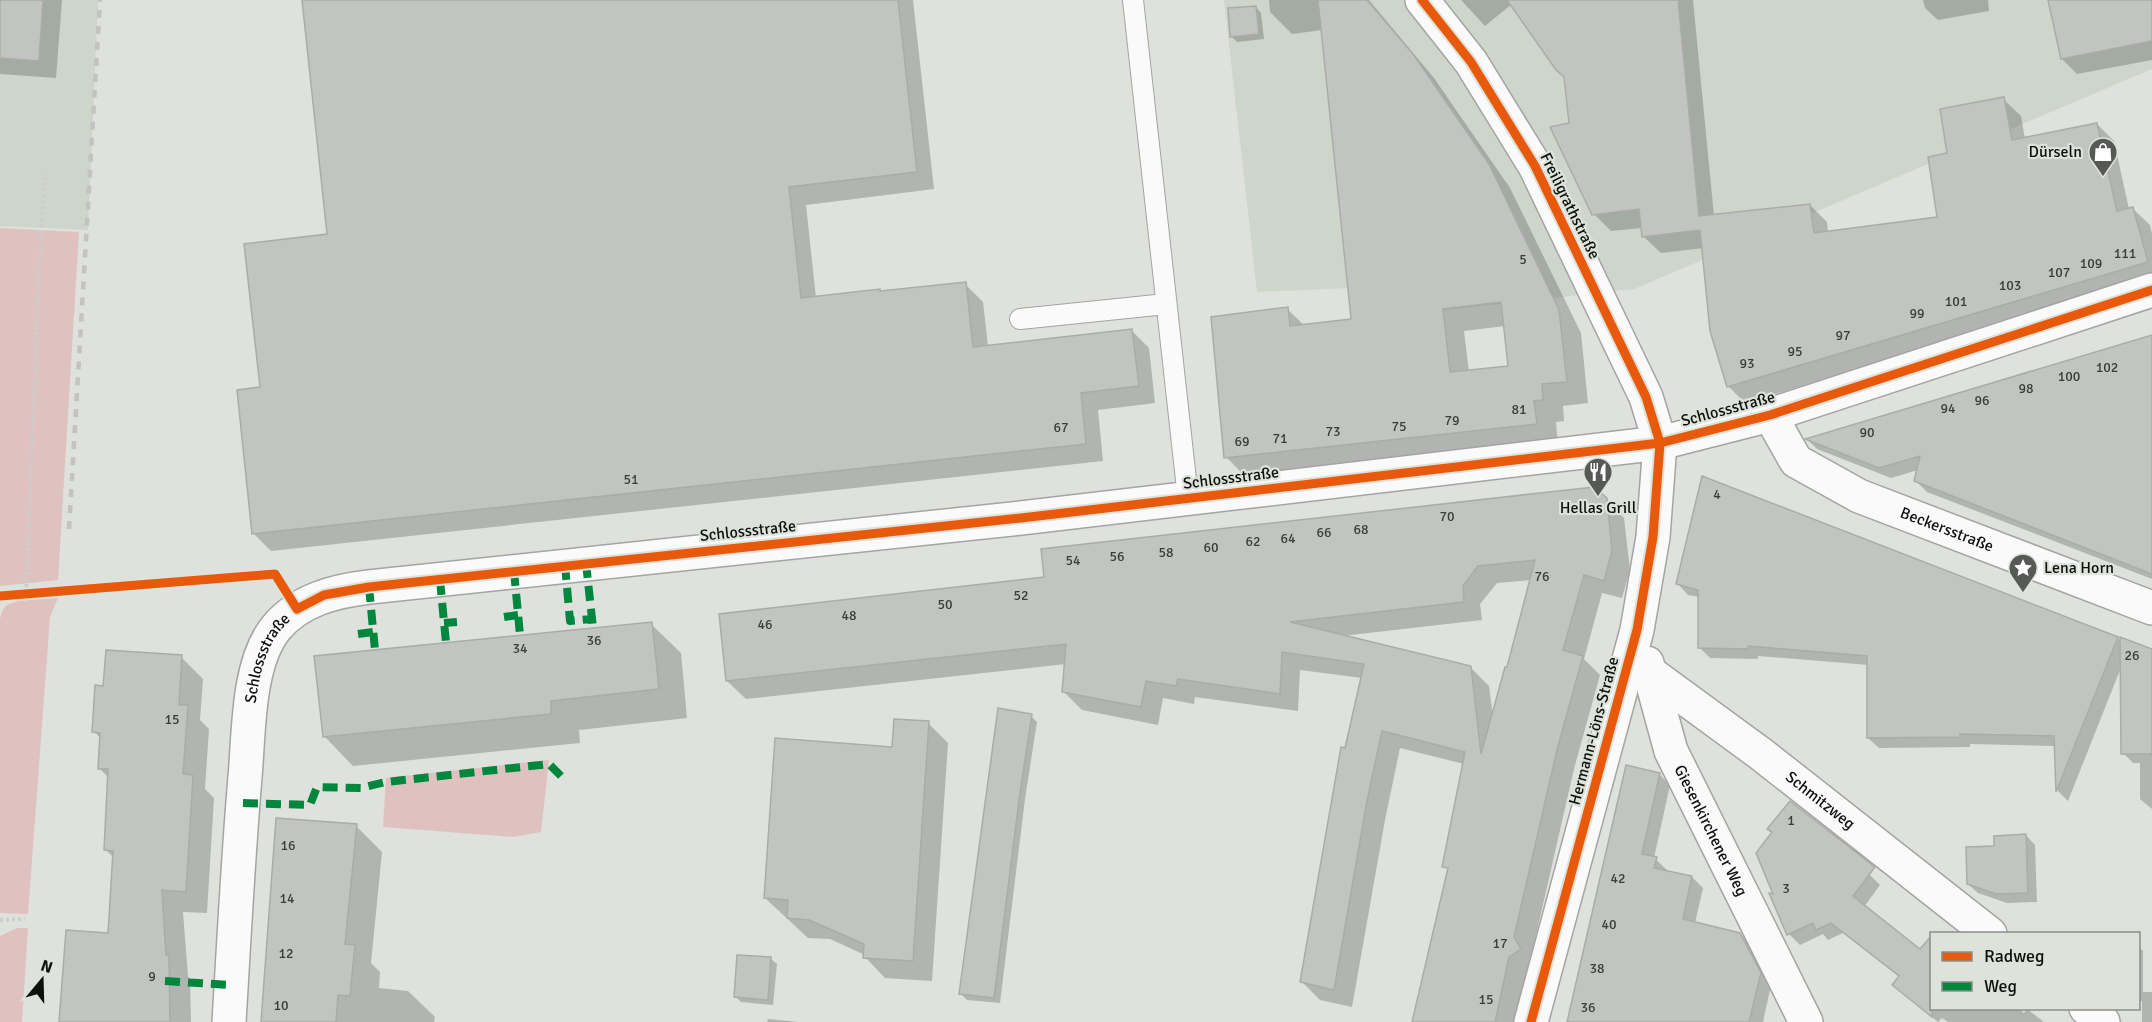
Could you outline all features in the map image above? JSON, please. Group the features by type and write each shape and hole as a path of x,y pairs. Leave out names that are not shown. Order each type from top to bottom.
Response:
{"street":[{"name":"Freiligrathstraße","path":"1422,0 1472,62 1535,166 1646,397 1660,442"},
{"name":"Schlossstraße","path":"229,1022 241,821 255,680 262,653 276,628 297,609 324,595 369,587 1021,518 1660,442 1770,415 2152,290"},
{"name":"Beckersstraße","path":"1770,415 1796,460 1859,496 2152,608"},
{"name":"Hermann-Löns-Straße","path":"1531,1022 1637,630 1653,537 1660,442"},
{"name":"Giesenkirchener Weg","path":"1637,630 1671,751 1806,1022"},
{"name":"Schmitzweg","path":"1649,672 1761,754 1989,932"},
{"path":"2088,1010 2103,1022"}],"lane":[{"path":"1133,0 1188,498"},
{"path":"1020,319 1166,304"}],"path":[{"path":"26,593 40,251 46,172"},
{"path":"0,920 25,919"}],"shaded area":[{"path":"0,0 98,0 88,230 0,226"},
{"path":"1224,0 2152,0 2152,69 1634,289 1392,316 1349,288 1257,292"},
{"path":"0,228 79,232 58,580 0,586"},
{"path":"58,598 50,617 28,914 0,913 0,619 6,606 11,603"},
{"path":"549,760 541,832 513,837 383,827 386,778"},
{"path":"17,928 28,928 22,1022 0,1022 0,936"}],"building":[{"path":"0,0 43,0 39,61 0,58"},
{"path":"302,0 898,0 917,172 789,187 801,298 966,282 973,347 1132,329 1139,386 1081,393 1086,444 252,534 237,390 260,387 244,244 327,234"},
{"path":"1318,0 1367,0 1413,54 1489,164 1559,310 1567,382 1542,384 1543,400 1534,401 1537,424 1224,458 1211,317 1288,307 1290,326 1351,319","holes":["1501,302 1508,366 1450,372 1443,309"]},
{"path":"1507,0 1678,0 1699,216 1810,204 1814,233 1937,217 1928,157 1947,153 1940,109 2004,97 2012,140 2097,123 2117,211 2133,207 2148,262 1727,387 1710,331 1700,230 1642,237 1639,209 1592,215 1550,127 1569,123 1564,77 1556,70"},
{"path":"2048,0 2152,0 2152,41 2061,59"},
{"path":"1256,6 1259,34 1230,37 1228,8"},
{"path":"2152,335 2152,574 1914,481 1920,456 1879,468 1805,439"},
{"path":"1702,476 2118,637 2056,792 2054,736 1960,734 1960,737 1867,738 1867,656 1748,646 1748,649 1698,648 1698,590 1676,584"},
{"path":"1594,487 1607,498 1612,551 1604,581 1584,575 1563,650 1583,656 1557,750 1514,937 1521,949 1509,957 1495,1022 1412,1022 1448,868 1442,867 1465,752 1382,731 1367,801 1334,990 1300,982 1341,747 1345,748 1364,664 1282,652 1280,694 1178,679 1176,686 1146,681 1141,707 1062,692 1066,644 726,681 719,614 1044,577 1041,549","holes":["1535,560 1507,667 1505,667 1481,754 1471,666 1290,622 1464,602 1463,586 1478,566"]},
{"path":"652,622 659,689 551,701 551,714 323,737 314,656"},
{"path":"2120,637 2152,649 2152,754 2121,754"},
{"path":"106,650 182,655 179,705 188,705 183,774 193,775 186,892 162,890 166,955 169,955 170,1022 59,1022 66,930 108,933 113,851 104,850 108,769 98,769 100,733 92,732 95,685 103,686"},
{"path":"998,708 1032,714 994,998 959,994"},
{"path":"894,719 929,721 913,961 863,958 864,944 809,920 787,918 788,900 764,898 775,738 892,747"},
{"path":"1626,765 1660,773 1642,854 1657,857 1654,868 1692,876 1683,919 1740,933 1761,973 1749,1022 1567,1022"},
{"path":"1790,801 1875,867 1853,896 1920,949 1930,937 1930,1010 1932,1010 1932,1017 1892,985 1899,976 1831,923 1816,930 1813,923 1787,935 1769,893 1773,894 1756,853 1772,832 1767,829"},
{"path":"276,818 357,824 345,944 355,945 350,996 338,995 336,1022 261,1022"},
{"path":"2026,834 2028,893 1996,894 1967,884 1966,847 1994,846 1994,836"},
{"path":"737,955 771,957 768,1000 734,997"}],"railway":[{"path":"69,529 100,0"}],"marked path":[{"path":"586,563 593,628"},
{"path":"565,565 570,621 592,619"},
{"path":"514,571 520,635"},
{"path":"440,580 446,643"},
{"path":"369,587 375,650"},
{"path":"504,617 518,615"},
{"path":"444,623 457,622"},
{"path":"358,634 373,632"},
{"path":"243,803 310,805 317,787 361,788 386,782 549,764 566,781"},
{"path":"165,981 231,985"}],"cycle path":[{"path":"1422,0 1471,62 1535,166 1646,397 1660,443 1653,537 1637,630 1531,1022"},
{"path":"0,596 275,574 297,609 324,595 369,587 1021,518 1660,443 1770,415 2152,290"}],"place":[{"name":"Dürseln","path":"2103,178"},
{"name":"Hellas Grill","path":"1598,498"},
{"name":"Lena Horn","path":"2023,594"}]}
